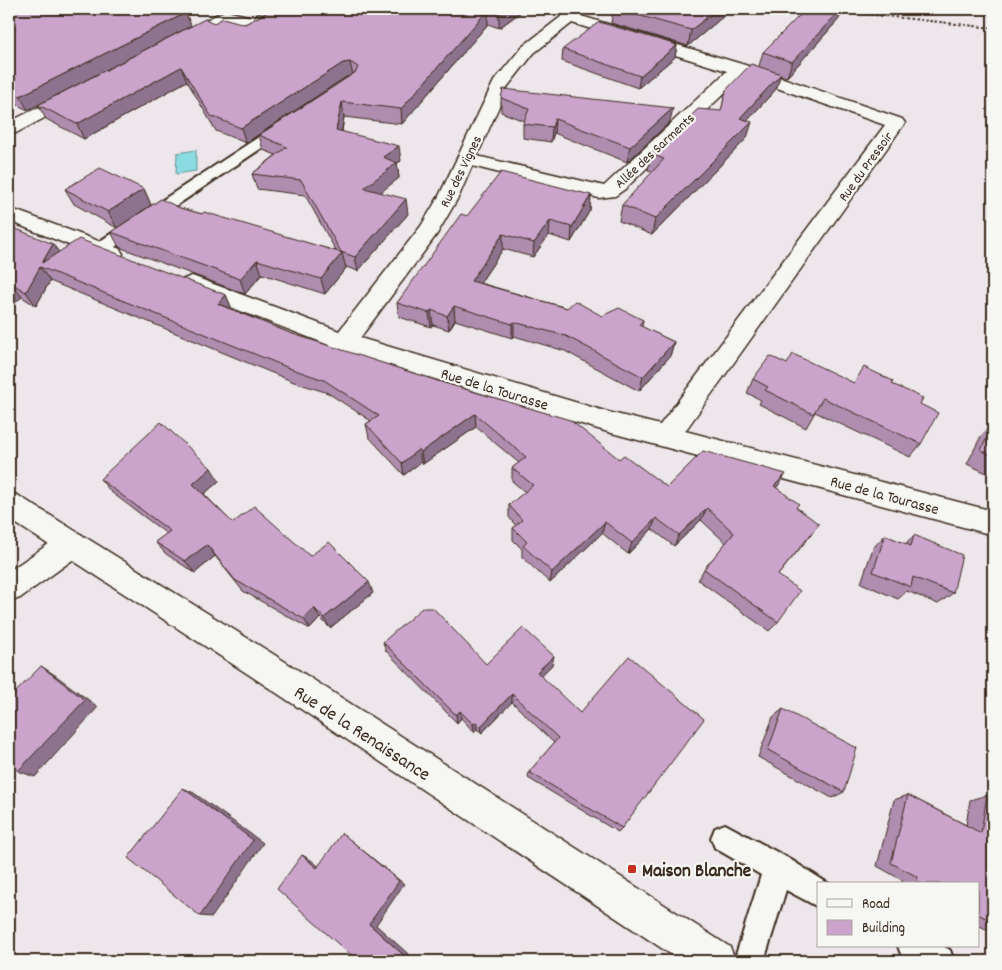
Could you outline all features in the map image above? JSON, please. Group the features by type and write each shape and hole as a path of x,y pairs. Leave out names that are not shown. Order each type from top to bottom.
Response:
{"street":[{"path":"206,9 226,16 254,22 283,9"},
{"name":"Rue du Pressoir","path":"575,13 896,123 666,437"},
{"name":"Rue des Vignes","path":"344,342 430,229 467,159 500,85 528,50 575,13"},
{"path":"165,48 226,16"},
{"name":"Allée des Sarments","path":"467,159 598,192 608,192 618,186 738,69"},
{"path":"9,129 87,88"},
{"path":"9,214 134,262"},
{"name":"Rue de la Tourasse","path":"171,276 344,342 589,416 993,523"},
{"name":"Rue de la Renaissance","path":"9,504 262,665 716,961"},
{"path":"9,588 72,544"}],"lane":[{"path":"100,249 295,120"},
{"path":"725,838 817,891"},
{"path":"749,961 778,868"},
{"path":"916,948 939,961"}],"path":[{"path":"833,11 993,28"}],"water":[{"path":"196,150 196,171 176,174 177,153"}],"building":[{"path":"9,9 177,9 186,13 20,96 9,91"},
{"path":"273,9 506,9 499,14 488,10 401,109 342,102 336,130 399,146 383,157 397,163 364,188 406,199 355,257 341,252 301,180 252,174 287,147 259,135 356,72 358,67 350,62 343,63 241,128 211,116 181,67 77,124 38,105 205,19 214,23 223,18 245,24"},
{"path":"616,9 718,9 691,30"},
{"path":"806,9 841,9 792,62 763,52"},
{"path":"599,22 677,45 640,76 563,49"},
{"path":"751,64 781,74 740,118 752,122 655,219 622,205 664,159 651,154 698,109 721,111 726,90"},
{"path":"503,89 673,108 630,147 555,119 552,127 523,124 529,109 501,98"},
{"path":"100,168 144,189 108,212 65,189"},
{"path":"501,172 591,195 572,227 550,221 534,243 503,234 471,281 567,308 575,301 602,316 619,308 643,320 639,325 674,342 643,377 566,336 514,322 512,324 454,306 447,316 431,310 429,313 397,303 461,214 467,216"},
{"path":"161,199 180,208 202,214 204,212 342,253 321,279 257,260 240,279 111,232"},
{"path":"9,226 53,244 42,263 79,239 226,295 218,304 290,333 441,382 570,420 619,459 624,455 667,487 703,451 786,474 774,486 799,504 796,507 819,524 778,575 800,591 778,622 704,569 734,533 707,508 679,535 656,518 632,543 605,522 552,572 523,546 527,542 513,528 522,520 509,505 533,485 512,468 526,457 475,414 421,452 419,449 402,463 366,424 379,416 324,380 289,368 40,267 26,292 11,283 9,284"},
{"path":"793,354 854,383 864,367 893,381 892,384 923,398 920,404 938,413 921,444 823,398 813,414 765,390 768,387 753,379 770,356 787,364"},
{"path":"161,422 211,468 193,484 233,523 254,506 310,556 329,542 369,582 324,618 314,608 304,619 235,580 207,545 185,561 155,542 170,531 100,479"},
{"path":"993,425 993,456 981,450"},
{"path":"885,535 911,546 914,535 962,555 953,593 913,577 911,587 873,572"},
{"path":"422,608 433,608 486,664 523,628 554,656 537,672 580,713 629,656 704,719 622,828 529,772 558,738 512,694 481,726 476,722 473,724 460,711 456,715 383,642"},
{"path":"41,666 85,700 18,771 9,763 9,699"},
{"path":"783,709 857,748 844,792 768,750"},
{"path":"183,788 253,840 200,916 128,858"},
{"path":"908,795 981,833 987,795 993,798 993,922 980,915 980,882 919,882 917,881 918,877 891,863"},
{"path":"342,833 399,881 369,924 410,961 361,961 346,951 277,889 302,855 317,868"},
{"path":"501,955 509,961 497,961"}],"place":[{"name":"Maison Blanche","path":"632,869"}]}
